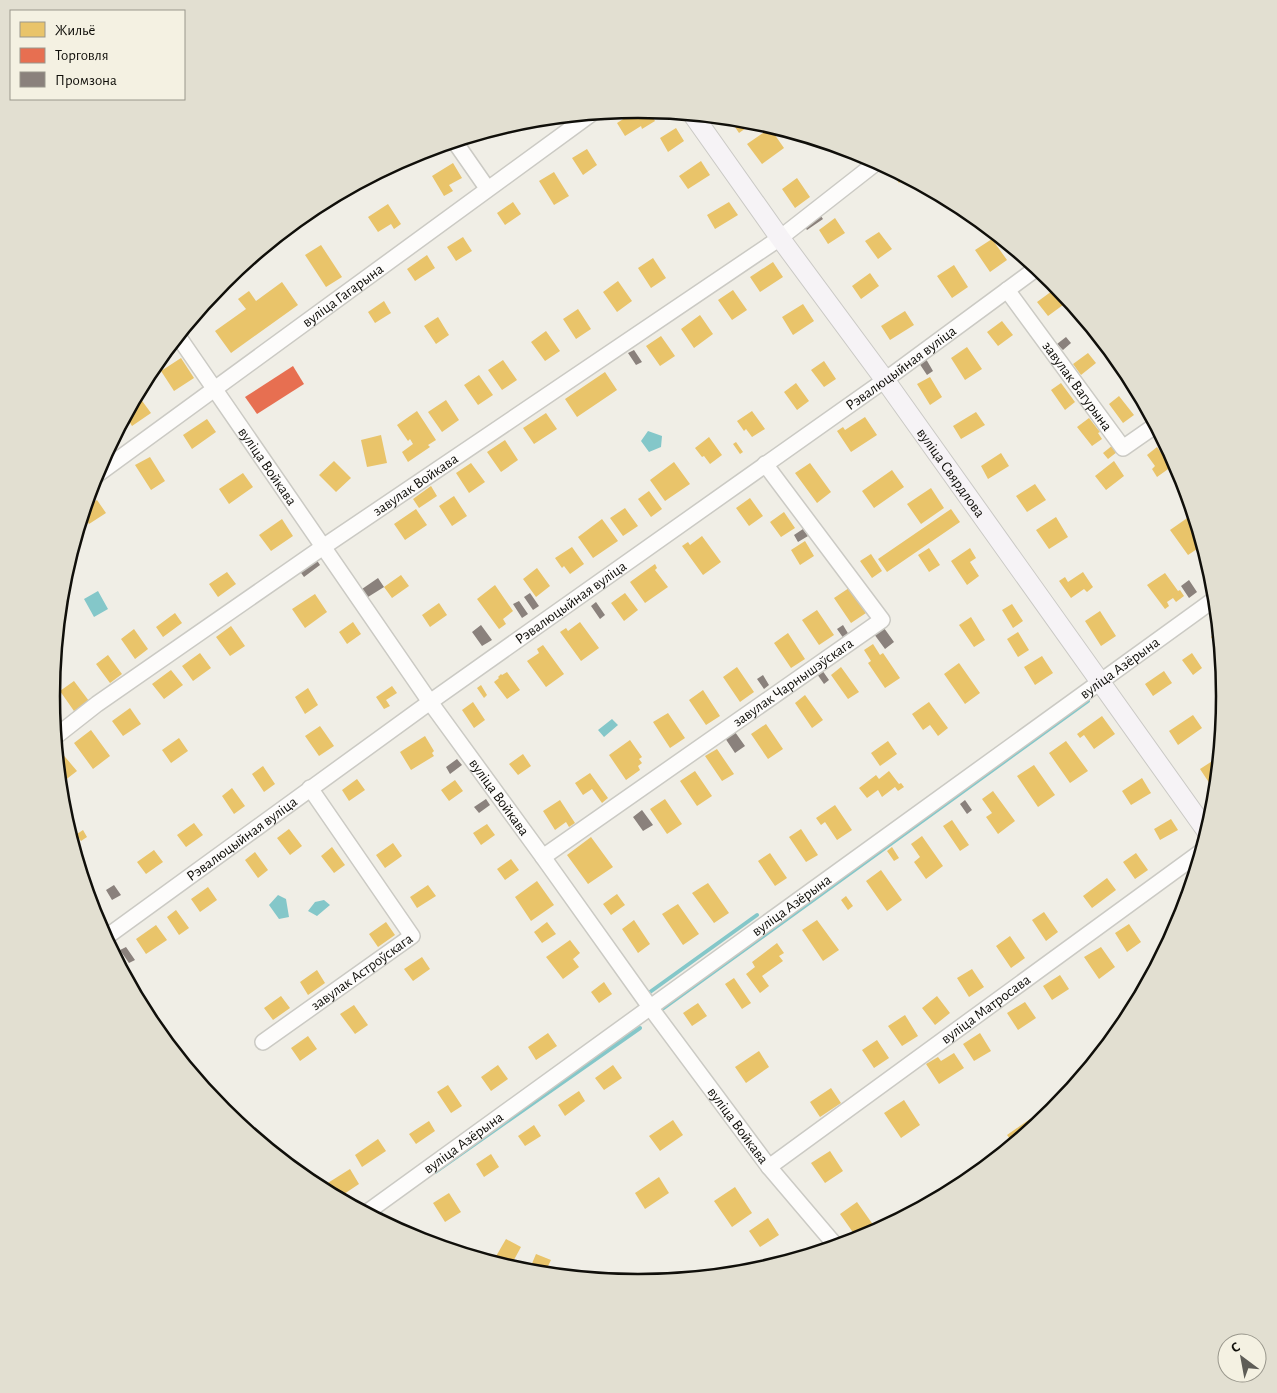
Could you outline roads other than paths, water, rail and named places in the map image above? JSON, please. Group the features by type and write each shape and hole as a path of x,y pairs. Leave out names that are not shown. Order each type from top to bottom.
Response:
{"main road":[{"name":"вуліца Свярдлова","path":"697,121 1203,823"}],"street":[{"name":"вуліца Гагарына","path":"107,468 580,121"},
{"path":"459,147 487,188"},
{"name":"завулак Войкава","path":"61,732 98,704 324,547 780,238 871,167"},
{"name":"Рэвалюцыйная вуліца","path":"111,933 430,702 885,380 1031,272"},
{"name":"завулак Вагурына","path":"1006,290 1124,448 1151,429"},
{"name":"вуліца Войкава","path":"182,342 430,702 650,1007 769,1167 832,1241"},
{"name":"завулак Чарнышэўскага","path":"543,857 882,620 765,464"},
{"name":"вуліца Азёрына","path":"372,1209 1209,603"},
{"name":"завулак Астроўскага","path":"263,1042 412,936 310,788"},
{"name":"вуліца Матросава","path":"769,1167 1193,858"}],"water":[{"path":"648,431 662,436 661,447 649,452 641,441"},
{"path":"98,591 108,609 94,617 84,599"},
{"path":"612,719 618,725 604,737 598,730"},
{"path":"278,895 286,899 289,917 279,919 269,905"},
{"path":"324,900 330,905 317,916 308,911 315,902"}],"waterway":[{"path":"661,1010 1088,701"},
{"path":"650,992 757,915"},
{"path":"435,1172 640,1028"}]}
